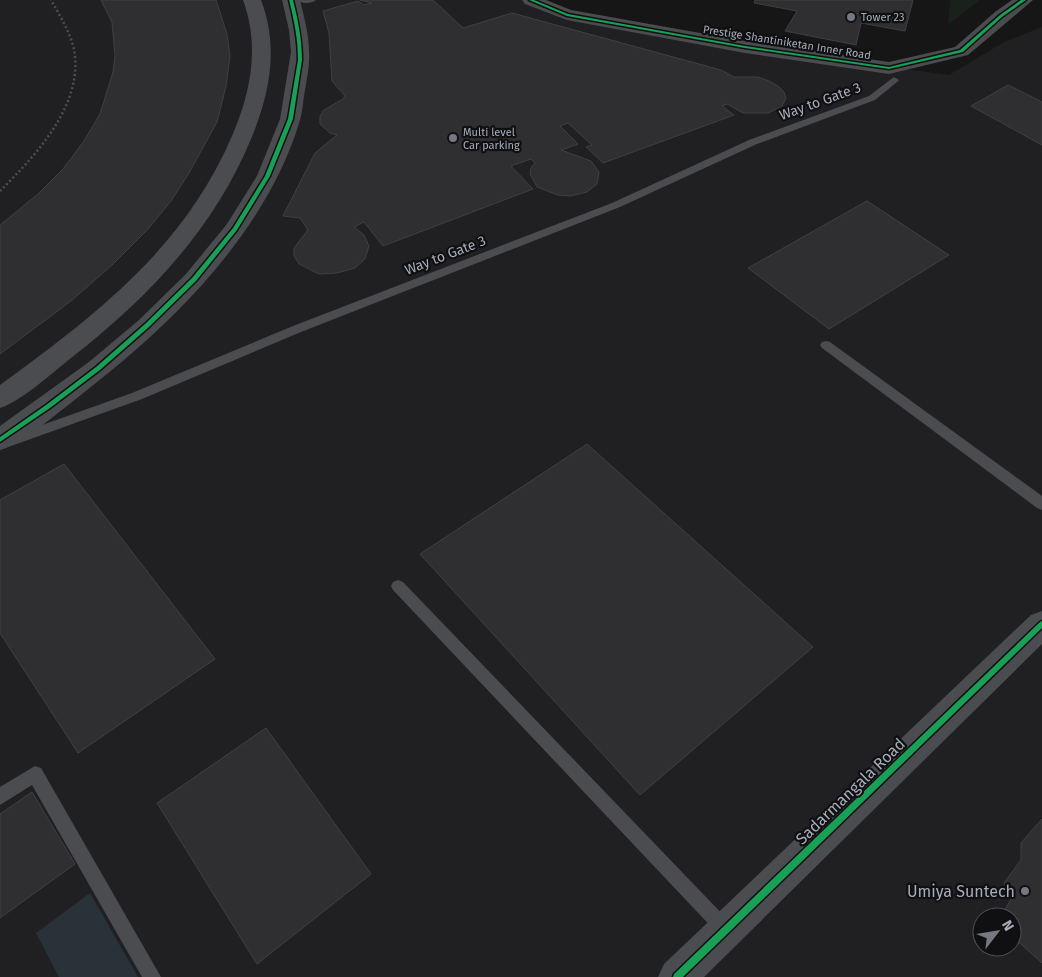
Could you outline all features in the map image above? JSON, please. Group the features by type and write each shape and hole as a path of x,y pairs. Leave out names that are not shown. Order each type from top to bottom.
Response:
{"street":[{"path":"0,398 96,326 137,290 186,236 218,188 241,146 256,102 261,74 263,45 252,0"},
{"path":"0,440 73,389 114,357 163,311 213,256 263,186 287,132 294,103 300,60 299,36 291,0"},
{"name":"Prestige Shantiniketan Inner Road","path":"532,0 567,15 746,46 889,68 961,50 1001,16 1024,0"},
{"path":"256,102 294,103"},
{"name":"Sadarmangala Road","path":"677,977 1042,624"}],"lane":[{"path":"301,0 312,0"},
{"name":"Way to Gate 3","path":"0,446 137,396 306,326 616,204 753,142 872,98 894,80"},
{"path":"826,344 1042,504"},
{"path":"398,586 726,929"},
{"path":"0,797 35,774 152,977"}],"path":[{"path":"0,191 45,140 65,106 74,73 74,52 69,35 51,0"}],"shaded area":[{"path":"0,0 538,0 575,12 745,47 949,75 1004,42 1042,27 1042,977 0,977"},
{"path":"950,0 980,0 948,25"},
{"path":"90,893 138,977 59,977 36,933"}],"building":[{"path":"101,0 216,0 227,34 230,56 226,86 217,122 171,201 148,229 111,266 71,301 0,354 0,225 38,194 63,169 84,141 100,114 113,72 115,56 112,22"},
{"name":"Multi level Car parking","path":"360,0 433,0 463,28 512,13 721,70 734,77 758,77 778,86 784,92 786,98 782,106 768,113 743,113 727,104 722,106 734,115 603,163 586,147 592,145 568,123 560,126 578,144 561,150 591,161 599,172 597,184 587,192 570,196 558,195 537,187 530,174 531,168 535,163 531,159 511,166 533,189 383,246 364,222 354,227 364,235 369,246 365,259 355,268 337,273 319,274 299,264 294,256 294,248 308,230 300,218 283,216 315,153 337,135 330,133 320,124 320,116 324,110 345,96 332,81 329,33 323,11 358,1 364,5 372,3"},
{"name":"Tower 23","path":"755,0 913,0 905,31 861,23 856,45 785,31 797,11 754,3"},
{"path":"1008,85 1042,102 1042,145 971,106"},
{"path":"867,201 949,255 829,329 748,268"},
{"path":"587,444 813,647 640,795 420,554"},
{"path":"64,464 215,659 78,753 0,633 0,500"},
{"path":"266,728 371,874 257,964 157,803"},
{"path":"32,792 75,864 0,918 0,814"},
{"name":"Umiya Suntech","path":"1042,819 1042,963 1022,945 1022,907 1007,907 1011,899 1004,883 1021,860 1021,843"}],"cycle path":[{"path":"0,440 98,368 147,326 194,279 235,229 268,176 290,119 300,60 298,30 291,0"},
{"path":"531,0 567,15 745,47 889,68 961,51 1001,16 1024,0"},
{"path":"677,977 1042,624"}],"place":[{"name":"Tower 23","path":"851,17"},
{"name":"Multi level Car parking","path":"453,138"},
{"name":"Umiya Suntech","path":"1025,891"}]}
